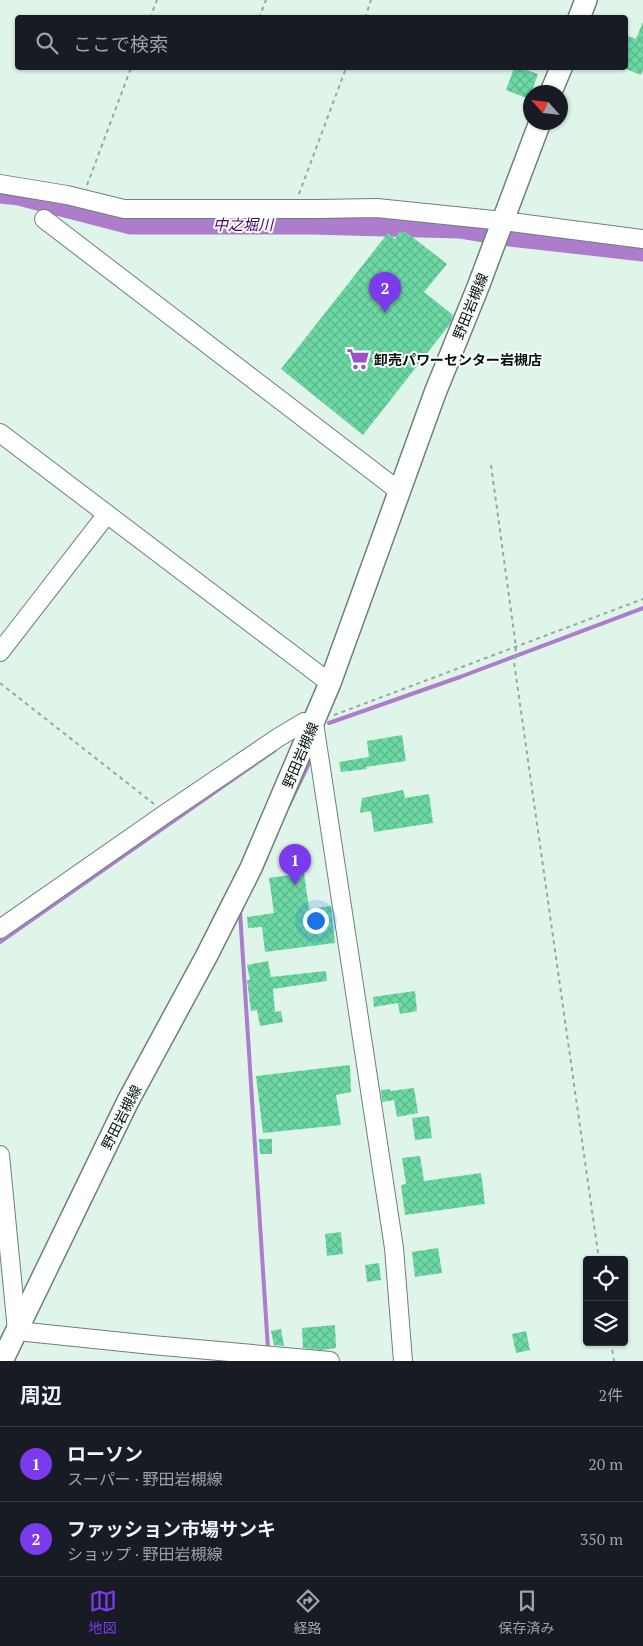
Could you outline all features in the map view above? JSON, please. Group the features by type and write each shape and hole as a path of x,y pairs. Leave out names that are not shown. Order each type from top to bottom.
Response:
{"main road":[{"path":"582,15 590,2"},
{"path":"555,85 560,70"},
{"name":"野田岩槻線","path":"2,1361 128,1101 206,957 251,868 312,727 330,683 435,393 504,221 532,130"}],"street":[{"path":"0,184 82,199 124,209 376,208 504,221 643,239"},
{"path":"44,219 399,491"},
{"path":"0,433 330,683"},
{"path":"0,652 108,514"},
{"path":"0,928 279,737 304,722 312,727 394,1248 403,1361"},
{"path":"0,1155 17,1331 153,1353 330,1361"}],"path":[{"path":"151,15 156,0"},
{"path":"260,15 266,0"},
{"path":"366,15 371,0"},
{"path":"82,199 130,70"},
{"path":"293,209 345,70"},
{"path":"491,465 516,648 514,662 598,1256"},
{"path":"312,727 643,599"},
{"path":"0,683 166,814"},
{"path":"612,1346 614,1361"}],"building":[{"path":"643,22 643,70 641,75 628,70 628,36 636,39"},
{"path":"513,70 526,70 538,74 534,85 523,85 523,97 506,90"},
{"path":"400,231 406,232 447,264 424,292 453,315 450,324 363,435 281,369 388,233 395,239"},
{"path":"402,735 406,761 341,772 339,762 369,757 367,741"},
{"path":"403,790 405,798 429,794 433,823 374,832 371,811 360,813 362,798"},
{"path":"304,873 309,909 331,906 335,943 265,952 262,927 248,928 247,917 274,913 269,878"},
{"path":"268,961 271,977 326,971 327,981 273,989 275,1012 281,1011 283,1022 260,1026 257,1010 251,1011 247,980 250,980 247,965"},
{"path":"415,991 417,1011 400,1014 398,1003 374,1007 373,997"},
{"path":"350,1065 351,1092 336,1095 341,1125 263,1133 256,1076"},
{"path":"414,1088 418,1113 397,1117 394,1100 382,1102 381,1090 390,1089 390,1091"},
{"path":"429,1116 432,1138 415,1140 412,1118"},
{"path":"259,1139 272,1139 272,1154 260,1154"},
{"path":"420,1156 424,1181 481,1173 485,1204 405,1215 401,1185 406,1184 402,1158"},
{"path":"341,1232 343,1254 327,1256 325,1234"},
{"path":"438,1248 442,1273 415,1277 412,1252"},
{"path":"379,1263 381,1280 367,1282 365,1265"},
{"path":"335,1325 336,1348 322,1350 303,1348 302,1328"},
{"path":"281,1329 284,1346 274,1345 271,1331"},
{"path":"526,1331 530,1350 516,1353 512,1334"}],"waterway":[{"name":"中之堀川","path":"0,193 19,195 131,224 311,224 459,228 490,233"},
{"name":"中之堀川","path":"510,236 643,251"},
{"path":"329,723 460,677 643,608"},
{"path":"0,942 275,750"},
{"path":"288,807 313,755"},
{"path":"242,909 240,912 268,1349"}],"place":[{"name":"ファッション市場サンキ","path":"385,313"},
{"name":"卸売パワーセンター岩槻店","path":"358,359"},
{"name":"ローソン","path":"295,885"}]}
